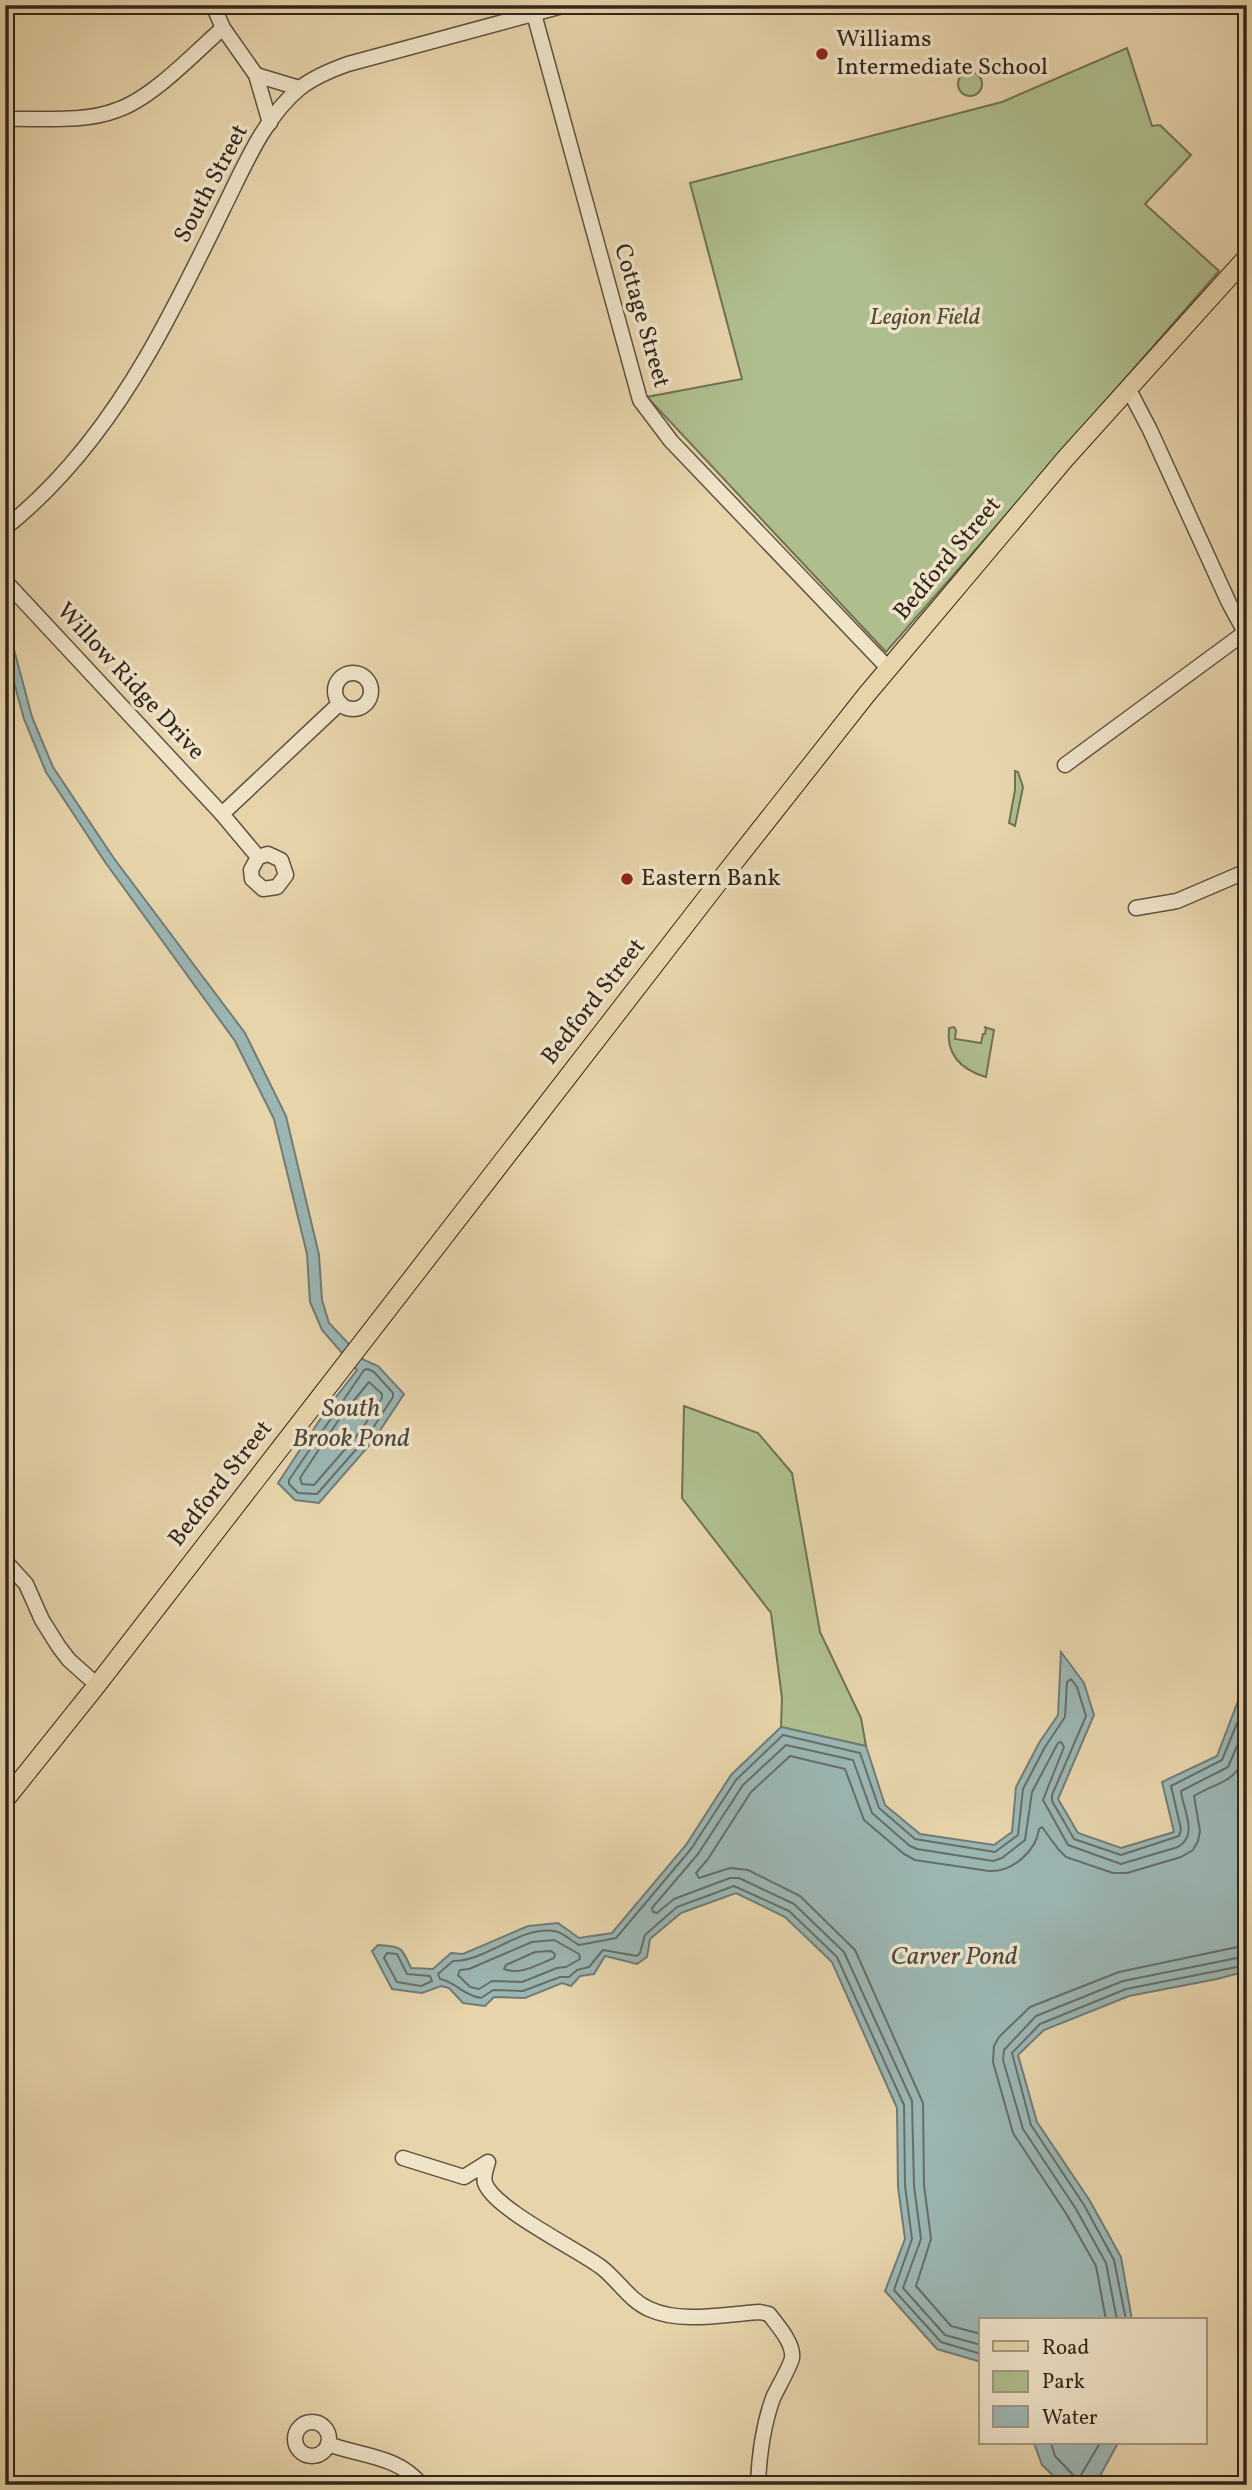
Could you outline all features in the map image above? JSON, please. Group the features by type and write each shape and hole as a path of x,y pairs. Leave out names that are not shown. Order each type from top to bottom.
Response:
{"main road":[{"name":"Bedford Street","path":"5,1800 97,1685 715,886 888,668 1059,465 1247,257"}],"street":[{"path":"213,5 223,28 256,75 270,123"},
{"name":"South Street","path":"5,528 35,502 72,463 132,380 166,324 240,176 270,123 299,88 348,64 538,10 566,5"},
{"name":"Cottage Street","path":"538,10 640,400 671,440 888,668"},
{"path":"5,119 84,116 115,111 141,98 223,28"},
{"path":"256,75 299,88"},
{"path":"1065,765 1246,633 1228,603 1150,430 1128,388"},
{"name":"Willow Ridge Drive","path":"5,581 222,814 258,857"},
{"path":"222,814 340,703"},
{"path":"1136,908 1177,901 1247,870"},
{"path":"5,1560 26,1584 42,1620 59,1647 69,1660 97,1685"},
{"path":"403,2158 464,2177 488,2162 484,2174 485,2185 511,2211 602,2267 635,2301 649,2309 671,2316 760,2312 769,2314 790,2347 792,2358 767,2417 759,2461 758,2485"},
{"path":"328,2444 399,2465 422,2485"}],"green space":[{"name":"Legion Field","path":"1127,48 1152,126 1160,125 1191,155 1145,204 1219,271 886,652 647,397 742,379 690,183 1002,102"},
{"path":"970,72 981,79 982,84 975,95 970,96 959,89 958,84 965,73"},
{"path":"1015,771 1018,772 1023,787 1015,826 1009,823 1015,790"},
{"path":"954,1027 955,1039 981,1043 985,1034 984,1027 994,1030 986,1077 963,1066 953,1054 949,1028"},
{"path":"684,1406 758,1433 792,1473 820,1632 861,1718 866,1746 781,1727 782,1698 771,1613 682,1498"}],"water":[{"name":"South Brook Pond","path":"5,628 12,642 32,717 53,767 113,857 245,1033 286,1116 319,1255 322,1300 329,1323 364,1360 378,1366 404,1394 373,1441 319,1503 295,1500 278,1483 329,1406 357,1370 322,1330 310,1302 307,1254 274,1119 235,1041 105,862 46,772 24,719 5,649"},
{"name":"Carver Pond","path":"1061,1652 1084,1683 1094,1715 1058,1799 1078,1833 1121,1848 1174,1832 1162,1782 1217,1756 1240,1696 1247,1685 1247,1971 1129,1996 1044,2030 1018,2055 1037,2122 1090,2201 1121,2257 1132,2318 979,2318 979,2361 937,2349 885,2291 905,2239 898,2187 897,2108 832,1962 785,1917 736,1893 681,1913 650,1939 647,1957 637,1964 605,1956 594,1974 580,1976 571,1986 562,1983 525,1998 494,1997 485,2006 463,2003 449,1988 441,1986 422,1993 392,1989 372,1951 378,1945 396,1947 411,1968 433,1969 451,1953 463,1954 528,1926 558,1923 579,1938 612,1933 686,1845 731,1775 781,1727 866,1746 885,1805 920,1834 994,1845 1012,1832 1016,1787 1039,1743 1058,1715"},
{"path":"1034,2444 1117,2444 1095,2485 1063,2485 1042,2465"}],"place":[{"name":"Williams Intermediate School","path":"822,54"},
{"name":"Eastern Bank","path":"627,879"}]}
